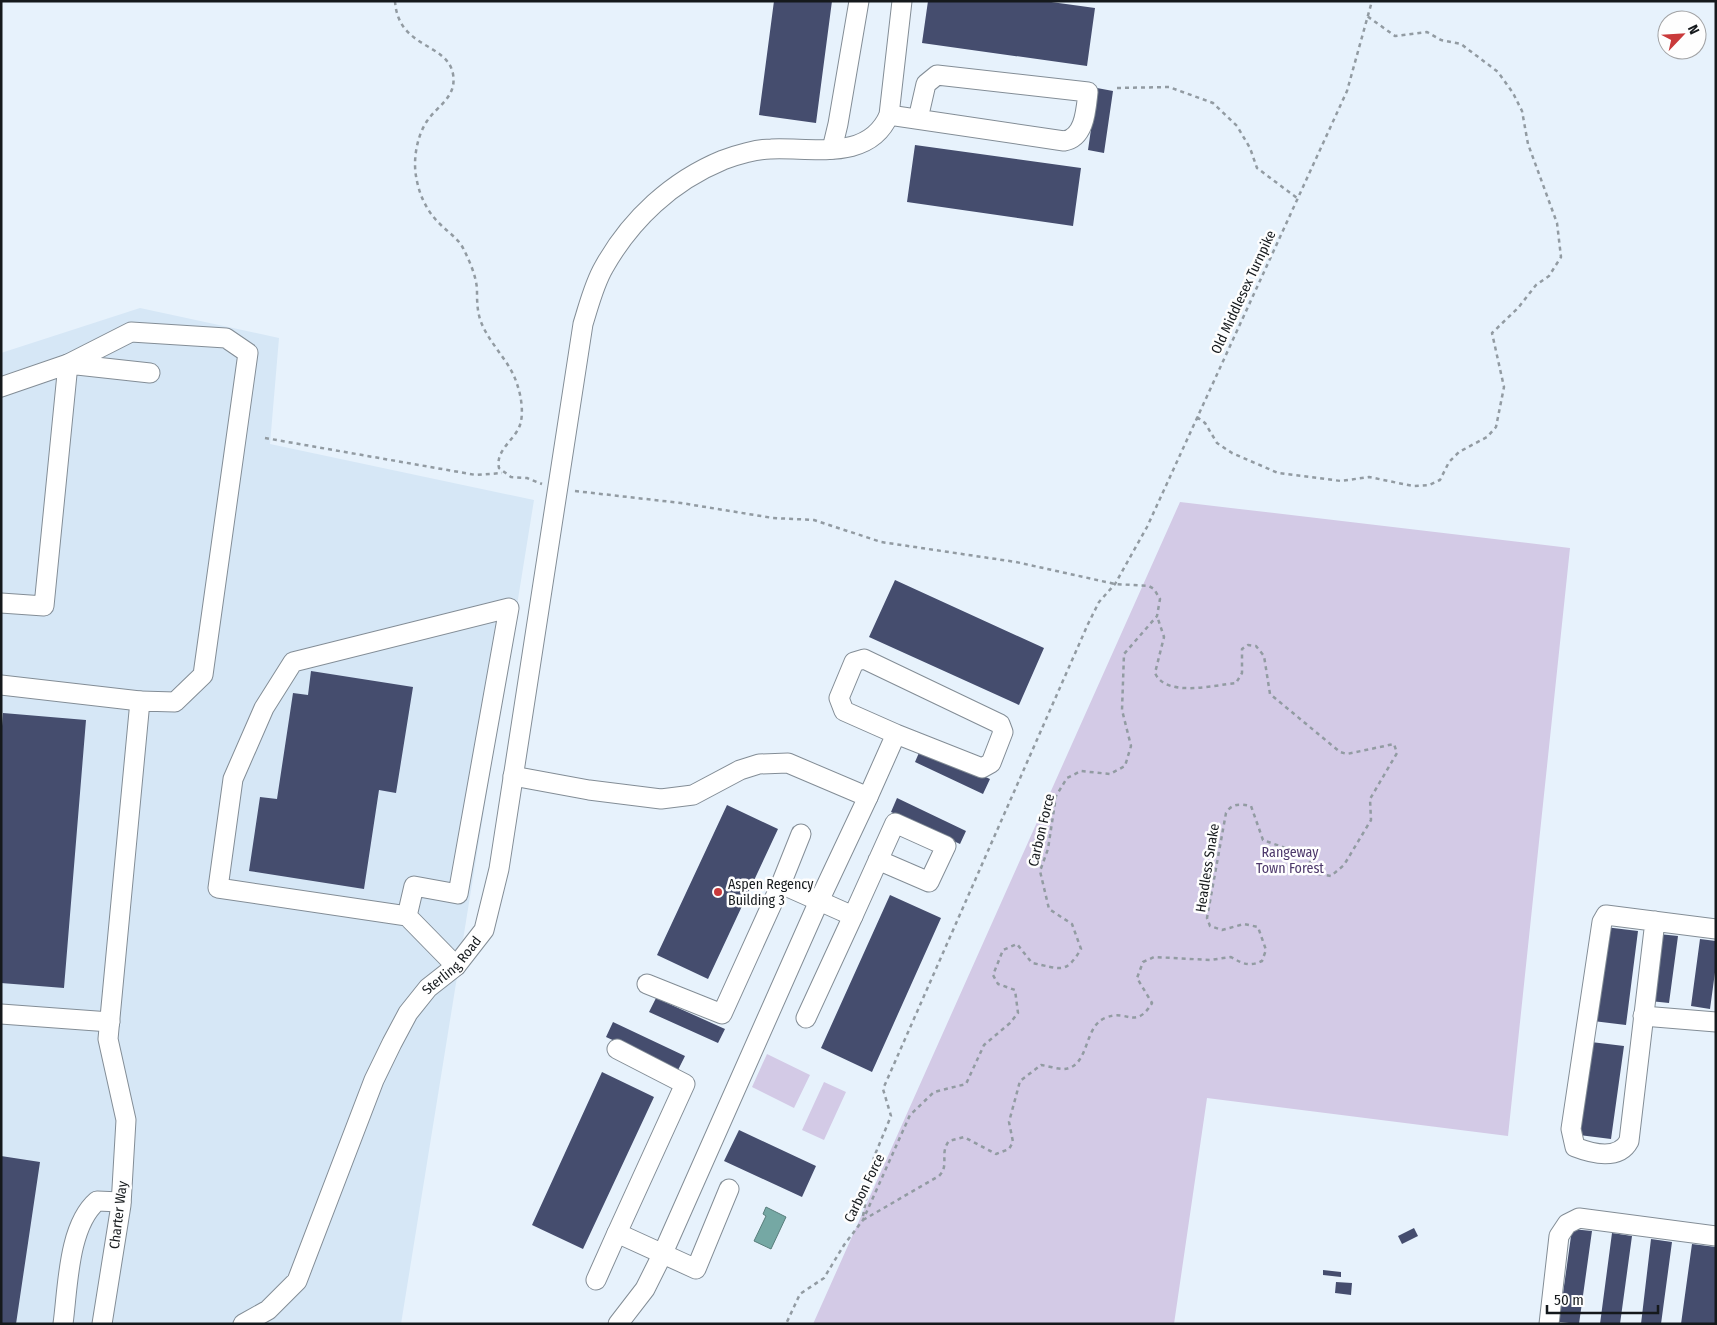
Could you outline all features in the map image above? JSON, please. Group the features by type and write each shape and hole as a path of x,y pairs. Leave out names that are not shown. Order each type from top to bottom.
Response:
{"street":[{"path":"832,149 859,1"},
{"path":"902,1 889,115 1064,141 1074,137 1079,132 1083,122 1088,92 937,75 926,84 918,119"},
{"name":"Sterling Road","path":"243,1324 268,1310 297,1281 374,1080 408,1012 428,988 456,966 484,930 498,869 583,324 603,268 629,229 661,195 723,160 768,149 832,149 864,144 885,125 889,115"},
{"path":"1,387 68,364 131,332 226,338 248,354 203,675 175,702 140,702 1,685"},
{"path":"68,364 150,373"},
{"path":"1,603 44,606 68,364"},
{"path":"407,916 414,886 458,894 509,608 293,662 264,708 233,779 218,888 407,916 456,966"},
{"path":"864,659 1000,724 1003,732 991,763 982,768 896,734 844,711 839,698 854,662 864,659"},
{"name":"Charter Way","path":"102,1324 121,1202 126,1120 108,1039 140,702"},
{"path":"618,1324 645,1289 663,1254 819,901 896,734"},
{"path":"513,776 589,790 661,799 693,795 740,770 759,764 788,763 868,797"},
{"path":"647,984 722,1014 781,884 801,834"},
{"path":"806,1018 878,860"},
{"path":"781,884 853,916"},
{"path":"1655,921 1629,1141 1624,1150 1613,1154 1584,1151 1575,1147 1571,1129 1602,922 1606,915 1655,921 1716,929"},
{"path":"1,1014 110,1022"},
{"path":"1643,1016 1716,1022"},
{"path":"596,1280 685,1084 617,1050"},
{"path":"617,1233 696,1269 730,1189"},
{"path":"63,1324 72,1250 86,1210 97,1201 121,1202"},
{"path":"1549,1324 1559,1236 1567,1224 1579,1218 1716,1236"}],"path":[{"path":"395,1 398,16 408,34 444,58 451,67 454,84 452,92 426,122 421,132 416,175 426,207 463,248 473,269 477,288 477,308 482,324 508,363 517,384 521,408 521,424 500,458 498,464 503,473"},
{"name":"Old Middlesex Turnpike","path":"863,1220 874,1157 890,1116 883,1089 1088,624 1099,602 1115,584 1146,527 1347,90 1372,1"},
{"path":"1197,416 1205,423 1217,443 1232,454 1278,473 1341,481 1378,478 1413,486 1429,485 1440,480 1454,456 1487,437 1496,427 1504,387 1492,333 1518,308 1536,285 1555,270 1560,257 1557,223 1528,144 1522,111 1513,93 1498,72 1461,44 1441,40 1427,32 1395,36 1367,16"},
{"path":"1117,88 1169,87 1212,102 1237,126 1250,148 1257,168 1297,198"},
{"path":"265,438 476,475 503,473 513,478 527,478 558,489 681,504 773,518 814,520 881,542 1016,562 1115,584 1146,584 1154,589 1160,599 1157,616"},
{"name":"Carbon Force","path":"786,1324 800,1294 824,1278 863,1220 910,1115 934,1092 966,1084 984,1045 1010,1023 1018,1013 1016,990 998,984 993,975 1003,950 1017,944 1032,963 1064,969 1071,966 1081,950 1072,924 1049,909 1040,871 1048,849 1056,796 1067,778 1081,771 1110,774 1125,766 1131,746 1122,710 1124,654 1157,616"},
{"name":"Headless Snake","path":"863,1220 939,1176 944,1169 943,1152 949,1141 964,1137 996,1154 1009,1149 1013,1142 1009,1122 1020,1081 1041,1065 1066,1069 1081,1059 1094,1025 1104,1018 1116,1015 1136,1019 1145,1014 1152,1003 1137,978 1143,962 1154,957 1210,960 1231,957 1239,964 1253,965 1262,961 1266,950 1262,930 1258,927 1244,924 1218,930 1210,926 1208,918 1226,813 1230,807 1239,804 1251,806 1263,840 1305,856 1319,874 1327,876 1331,876 1344,865 1371,820 1370,799 1397,753 1394,744 1347,754 1340,752 1270,694 1264,656 1256,646 1248,645 1242,649 1242,673 1236,683 1174,689 1157,678 1155,673 1164,637 1157,616"}],"shaded area":[{"path":"140,308 279,338 270,444 534,500 401,1324 1,1324 1,353"},
{"path":"766,1207 786,1217 771,1249 754,1241 766,1216 763,1214"}],"green space":[{"name":"Rangeway Town Forest","path":"1180,502 1570,548 1508,1136 1207,1098 1174,1324 813,1324"},
{"path":"767,1054 810,1075 794,1108 752,1087"},
{"path":"824,1082 846,1092 824,1140 802,1130"}],"building":[{"path":"774,1 832,1 816,123 759,115"},
{"path":"928,1 1044,1 1095,8 1087,66 922,43"},
{"path":"1097,88 1113,91 1104,153 1088,150"},
{"path":"915,145 1081,168 1073,226 907,202"},
{"path":"895,580 1044,648 1019,705 869,637"},
{"path":"311,671 413,687 396,793 379,790 364,889 249,871 260,797 277,799 293,693 308,695"},
{"path":"3,713 86,720 64,988 1,983 1,739"},
{"path":"921,748 990,779 983,794 915,762"},
{"path":"897,798 966,831 960,844 891,812"},
{"name":"Aspen Regency Building 3","path":"727,805 778,829 708,979 657,955"},
{"path":"890,895 941,918 872,1072 821,1048"},
{"path":"1605,927 1638,931 1626,1025 1593,1021"},
{"path":"1659,934 1678,936 1669,1003 1650,1001"},
{"path":"1700,939 1716,941 1716,965 1710,1009 1691,1006"},
{"path":"656,998 725,1029 718,1043 649,1012"},
{"path":"613,1022 685,1056 678,1070 606,1037"},
{"path":"1591,1042 1624,1046 1611,1139 1579,1135"},
{"path":"602,1072 654,1097 583,1249 532,1225"},
{"path":"739,1130 816,1166 802,1197 724,1161"},
{"path":"1,1156 40,1162 16,1324 1,1324"},
{"path":"1414,1228 1418,1236 1402,1244 1398,1236"},
{"path":"1572,1229 1592,1231 1579,1324 1559,1322"},
{"path":"1612,1233 1632,1236 1620,1324 1600,1324"},
{"path":"1651,1239 1672,1242 1661,1324 1641,1324"},
{"path":"1692,1244 1716,1247 1715,1324 1681,1324"},
{"path":"1323,1270 1341,1272 1341,1277 1323,1275"},
{"path":"1336,1282 1352,1283 1351,1295 1335,1293"}],"place":[{"name":"Aspen Regency Building 3","path":"718,892"}]}
